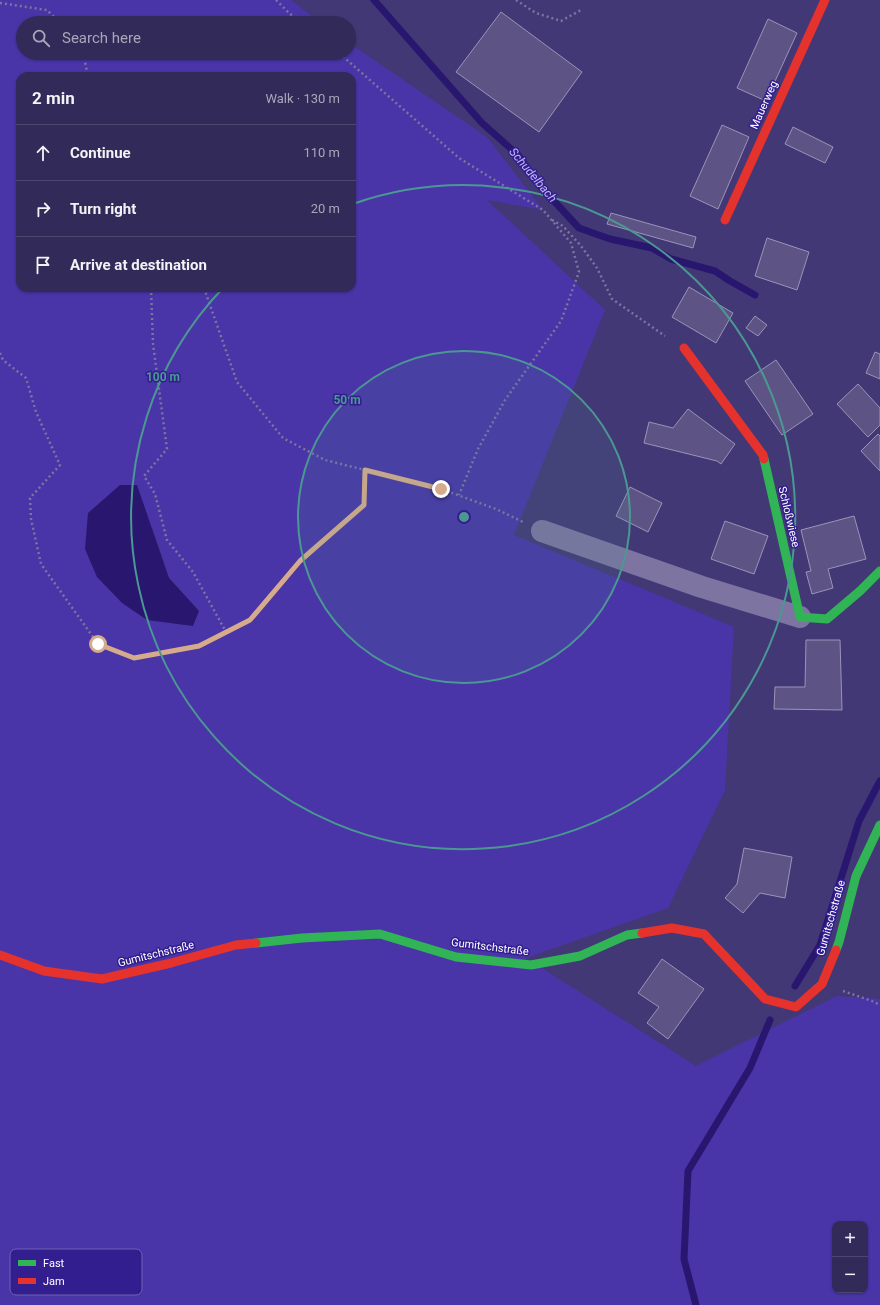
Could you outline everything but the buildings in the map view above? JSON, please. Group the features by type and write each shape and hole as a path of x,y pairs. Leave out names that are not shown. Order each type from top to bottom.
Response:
{"street":[{"name":"Mauerweg","path":"725,220 825,0"},
{"name":"Schloßwiese","path":"684,348 763,455 800,618"},
{"path":"542,531 702,587 800,618 827,619 860,591 880,571"},
{"name":"Gumitschstraße","path":"0,955 44,971 102,979 171,963 236,945 302,938 380,934 456,957 531,965 580,956 627,936 672,928 704,934 765,998 796,1006 822,984 839,942 856,876 880,825"}],"path":[{"path":"3,0 10,4"},
{"path":"276,0 293,16"},
{"path":"516,0 536,13 561,21 581,10"},
{"path":"0,3 47,10 53,16"},
{"path":"85,60 87,72"},
{"path":"347,60 459,158 543,210 571,243 579,272 561,321 505,400 478,449 459,495"},
{"path":"551,220 563,226 581,246 597,268 612,299 684,348"},
{"path":"151,292 153,344 168,449 144,476 155,494 167,540 193,572 226,632"},
{"path":"205,292 237,382 283,438 325,460 441,489 496,509 542,531"},
{"path":"0,353 3,360 26,378 36,412 60,465 30,498 31,519 41,564 98,644 134,658 199,646 250,620 300,561 364,505 365,470"},
{"path":"822,984 880,1005"}],"shaded area":[{"path":"0,0 291,0 312,16 16,16 16,60 356,60 356,48 487,137 543,210 487,200 605,310 514,535 734,627 725,790 668,908 526,958 696,1066 837,996 880,999 880,1305 0,1305","holes":["151,523 169,578 199,611 180,626"]},
{"path":"120,485 137,485 169,578 199,611 193,626 147,620 122,603 97,577 85,549 88,513"}],"waterway":[{"name":"Schudelbach","path":"374,0 482,123 518,155 541,187 579,228 610,239 652,248 671,259 715,271 755,295"},
{"path":"795,986 820,945 859,821 880,781"},
{"path":"696,1305 684,1259 688,1171 750,1068 770,1020"}],"traffic: fast":[{"path":"764,459 800,617 827,619 860,591 880,571"},
{"path":"836,950 856,876 880,825"},
{"path":"256,943 302,938 380,934 456,957 531,965 580,956 627,935 642,933"}],"traffic: jam":[{"path":"725,220 825,0"},
{"path":"684,348 763,455 764,459"},
{"path":"642,933 672,928 704,934 765,999 796,1007 822,984 836,950"},
{"path":"0,955 44,971 102,979 171,963 236,945 256,943"}],"route":[{"path":"98,644 134,658 199,646 250,620 300,561 364,505 365,470 441,489"}]}
